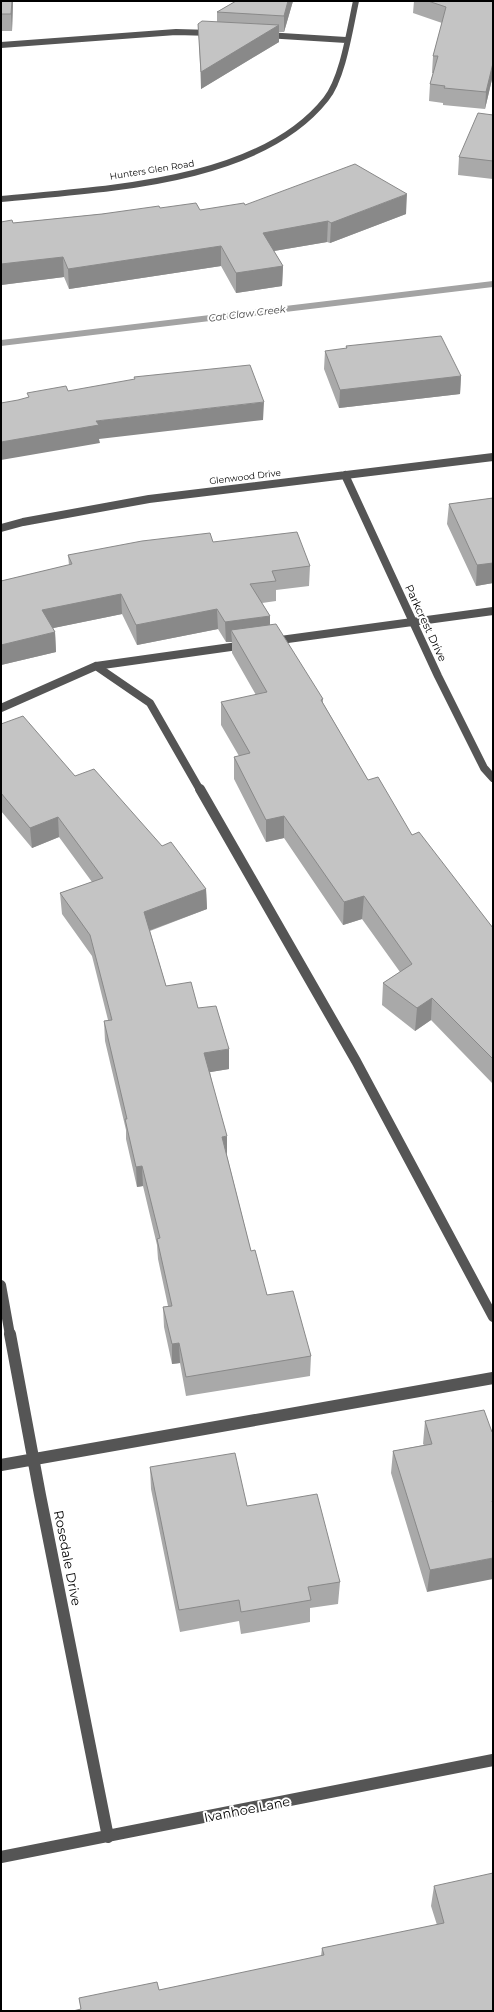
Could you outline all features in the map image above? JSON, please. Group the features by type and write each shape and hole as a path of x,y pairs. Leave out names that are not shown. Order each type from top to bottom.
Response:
{"street":[{"name":"Hunters Glen Road","path":"1,199 142,183 193,174 273,144 306,121 327,98 338,71 356,1"},
{"path":"1,46 176,32 220,33"},
{"path":"257,34 346,40"},
{"name":"Glenwood Drive","path":"1,528 22,522 149,499 493,457"},
{"name":"Parkcrest Drive","path":"345,475 412,621 484,768 493,778"},
{"path":"1,708 96,666 412,621 493,611"},
{"path":"96,666 150,702 356,1061 493,1317"},
{"name":"Rosedale Drive","path":"1,1285 108,1837"},
{"path":"1,1465 493,1378"},
{"name":"Ivanhoe Lane","path":"1,1857 493,1760"}],"building":[{"path":"1,1 12,1 11,14 1,14"},
{"path":"236,1 288,1 284,16 217,12"},
{"path":"428,1 493,1 493,63 486,92 444,88 445,86 430,84 438,56 433,56 446,7"},
{"path":"202,21 279,25 201,72 198,24"},
{"path":"478,113 493,115 493,161 459,157"},
{"path":"355,164 407,194 331,223 328,221 263,233 283,266 236,273 221,246 68,269 63,257 1,264 1,222 12,220 13,223 196,203 200,210 244,203 245,205"},
{"path":"441,336 461,376 340,390 325,351 347,348 346,346"},
{"path":"250,365 264,402 96,421 99,425 1,442 1,403 29,397 27,393 66,386 68,391 135,379 134,377"},
{"path":"493,498 493,563 477,565 449,504"},
{"path":"297,532 310,566 272,571 276,581 250,584 270,616 225,622 217,609 136,625 121,594 42,610 55,632 1,645 1,581 72,564 68,555 142,541 210,533 213,542"},
{"path":"276,624 323,699 321,700 368,780 378,777 412,835 419,832 493,928 493,1059 432,998 417,1008 383,983 412,964 364,896 344,902 284,816 266,820 234,757 250,753 221,702 267,692 231,630"},
{"path":"23,716 75,776 94,769 162,846 171,842 206,889 144,912 166,986 191,982 198,1008 216,1006 229,1049 204,1053 227,1136 222,1137 251,1251 255,1250 267,1295 293,1291 311,1356 186,1377 179,1343 172,1344 163,1307 172,1306 157,1239 160,1238 142,1166 136,1167 125,1119 127,1119 104,1021 112,1020 90,935 60,893 103,878 58,817 30,828 1,793 1,724"},
{"path":"484,1410 493,1432 493,1558 430,1570 393,1451 432,1444 425,1421"},
{"path":"235,1453 247,1506 317,1494 340,1582 308,1587 311,1600 241,1612 239,1600 179,1610 150,1467"},
{"path":"493,1873 493,2011 73,2011 81,2009 79,1998 157,1982 159,1990 324,1955 322,1948 444,1923 434,1886"}],"waterway":[{"name":"Cat Claw Creek","path":"1,343 493,284"}]}
